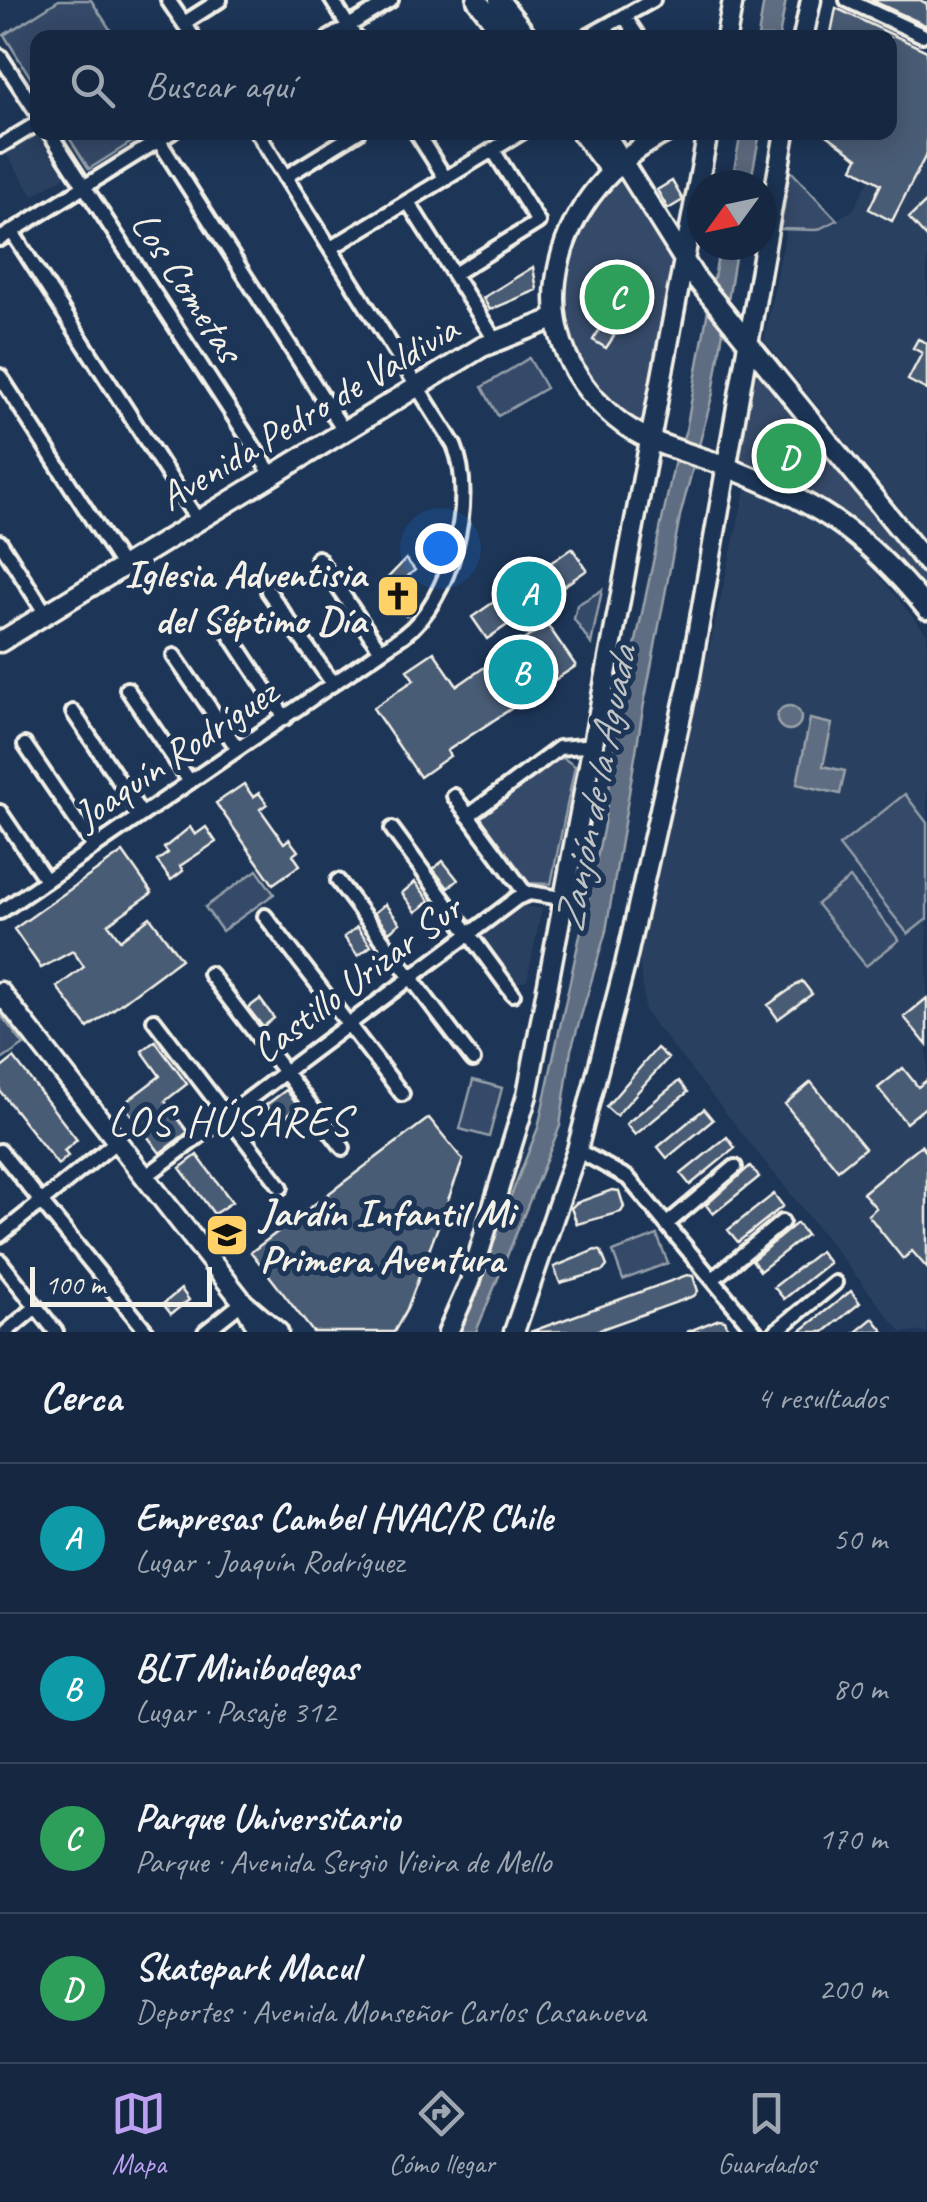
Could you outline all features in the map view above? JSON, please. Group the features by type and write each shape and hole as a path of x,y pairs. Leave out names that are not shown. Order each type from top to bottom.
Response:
{"main road":[{"path":"477,0 500,30"},
{"path":"727,30 733,0"},
{"path":"805,30 811,0"},
{"path":"508,3 524,30"},
{"path":"590,140 616,164 742,337 927,563"},
{"path":"607,140 616,164"},
{"path":"655,140 616,164 586,198 563,244 556,281 556,318 566,352 586,387 616,420 660,445 720,464 836,518 892,567 927,609"},
{"path":"448,1332 470,1282 522,1116 660,445 707,140"},
{"path":"514,1330 577,1150 625,965 690,676 742,337 783,140"},
{"name":"Avenida Pedro de Valdivia","path":"0,642 495,340 556,318"},
{"path":"0,992 242,1302 260,1332"},
{"path":"242,1302 278,1332"}],"street":[{"path":"168,0 189,30"},
{"path":"184,23 220,0"},
{"path":"332,0 351,30"},
{"path":"354,30 392,0"},
{"path":"599,30 653,0"},
{"path":"847,0 922,35"},
{"path":"624,16 634,30"},
{"path":"0,56 30,102"},
{"path":"0,146 30,129"},
{"name":"Los Cometas","path":"55,140 272,476"},
{"path":"198,521 6,235 84,186 159,140 344,431"},
{"name":"Joaquín Rodríguez","path":"0,912 382,651 423,620 440,594 462,499 458,455 419,386 262,140"},
{"path":"285,177 345,140"},
{"path":"421,140 446,178"},
{"path":"331,248 509,140"},
{"path":"454,274 538,222 493,150"},
{"path":"408,202 495,340"},
{"path":"0,376 123,566"},
{"path":"0,542 46,614"},
{"path":"318,558 382,651"},
{"path":"268,590 333,684"},
{"path":"223,624 284,718"},
{"path":"174,656 238,749"},
{"path":"128,689 190,782"},
{"path":"73,712 142,814"},
{"path":"24,745 94,848"},
{"path":"468,816 559,748 596,745"},
{"path":"454,796 526,894 567,899"},
{"path":"0,812 46,880"},
{"path":"392,829 514,994"},
{"path":"338,881 473,1060"},
{"name":"Castillo Urizar Sur","path":"145,1177 468,933 526,894"},
{"path":"265,916 402,1094"},
{"path":"210,974 343,1148"},
{"path":"154,1020 282,1187"},
{"path":"0,1235 116,1141"},
{"path":"0,1150 147,1332"},
{"path":"577,1150 628,1178 756,1332"},
{"path":"667,1224 736,1167"},
{"path":"713,1279 782,1222"},
{"path":"0,1262 56,1332"},
{"path":"775,1332 835,1284"},
{"path":"204,1332 242,1302"},
{"path":"6,1332 36,1307"}],"shaded area":[{"path":"59,0 91,0 110,30 30,30 30,77 4,35"},
{"path":"764,0 786,0 780,30 759,30"},
{"path":"927,71 927,542 764,340 786,230 817,230 853,210 890,140 897,140 897,127"},
{"path":"30,136 30,140 42,140 65,176 33,196 5,152"},
{"path":"70,140 135,140 89,169"},
{"path":"740,140 759,140 753,170 734,170"},
{"path":"790,170 837,220 817,230 780,229"},
{"path":"618,179 626,179 677,262 649,434 617,411 584,369 572,341 566,311 564,281 568,252 579,224 595,199"},
{"path":"717,260 735,260 713,393 680,516 643,709 606,931 571,1050 560,1126 476,1332 457,1332 538,1128 603,830 619,720 675,460 686,430"},
{"path":"529,358 546,388 498,416 482,387"},
{"path":"751,364 760,364 927,572 927,594 884,546 842,512 737,459"},
{"path":"746,487 801,513 837,537 870,565 927,634 927,1332 901,1332 645,1012 639,955"},
{"path":"602,590 591,644 574,619 577,605"},
{"path":"789,706 798,709 798,727 789,730 780,727 777,718 780,709"},
{"path":"810,719 832,724 823,766 845,771 840,794 797,784"},
{"path":"563,758 575,766 551,884 525,883 475,816 550,760"},
{"path":"905,794 927,823 927,919 908,934 839,846"},
{"path":"257,870 274,894 222,931 205,907"},
{"path":"850,878 899,940 866,966 817,904"},
{"path":"520,905 542,909 527,980 513,985 479,936"},
{"path":"0,1014 24,1045 0,1061"},
{"path":"473,1080 502,1088 489,1137 460,1129"},
{"path":"657,1235 668,1263 623,1280 613,1252"}],"building":[{"path":"871,0 920,0 927,4 927,26"},
{"path":"836,8 883,30 832,30"},
{"path":"897,37 927,51 927,153 892,221 869,209 881,184 853,168 858,158 834,140 897,140"},
{"path":"672,181 683,200 668,209 657,190"},
{"path":"927,201 927,238 909,218"},
{"path":"533,267 537,290 490,310 483,298"},
{"path":"601,327 614,336 606,348 593,340"},
{"path":"918,339 927,343 927,390 908,380 922,353 913,348"},
{"path":"572,548 587,570 487,639 472,617"},
{"name":"Iglesia Adventisia del Séptimo Día","path":"406,559 415,570 398,585 417,606 406,616 379,587"},
{"path":"547,624 576,666 447,751 450,756 420,777 373,708 414,680 407,670 434,652 457,686"},
{"path":"244,784 253,797 259,793 267,804 260,809 284,843 289,839 298,851 293,855 300,865 273,884 216,803"},
{"path":"190,827 195,835 206,827 216,842 180,866 183,871 171,880 157,861 168,853 164,848"},
{"path":"123,852 152,893 108,924 120,940 150,917 181,959 88,1028 57,987 84,967 73,951 41,968 14,929"},
{"path":"443,861 458,880 448,888 433,869"},
{"path":"415,882 430,901 416,912 402,893"},
{"path":"385,904 400,923 389,932 374,913"},
{"path":"357,927 371,946 358,956 344,937"},
{"path":"802,981 812,994 778,1019 768,1005"},
{"path":"927,998 927,1045 904,1017"},
{"path":"260,999 274,1018 263,1027 248,1008"},
{"path":"155,1041 187,1084 165,1101 188,1132 160,1153 123,1104 160,1076 142,1051"},
{"path":"657,1048 668,1058 616,1116 606,1107"},
{"path":"14,1058 77,1140 64,1151 68,1156 58,1165 0,1091 0,1069"},
{"path":"903,1068 918,1087 927,1080 927,1106 906,1123 878,1088"},
{"path":"679,1081 688,1092 635,1135 626,1124"},
{"path":"811,1082 865,1148 838,1170 785,1104"},
{"path":"286,1090 299,1106 278,1122 266,1105"},
{"path":"704,1109 713,1120 667,1158 658,1147"},
{"path":"429,1118 463,1160 407,1309 394,1332 313,1332 251,1252"},
{"path":"727,1137 735,1148 690,1185 681,1174"},
{"path":"921,1145 927,1153 927,1268 912,1251 903,1259 868,1215 876,1208 863,1193"},
{"path":"197,1155 232,1202 214,1214 180,1168"},
{"path":"750,1166 759,1177 713,1214 706,1205"},
{"path":"619,1191 624,1207 621,1212 577,1224 571,1208 576,1203"},
{"path":"774,1194 783,1206 738,1242 728,1230"},
{"path":"797,1223 806,1235 760,1271 752,1260"},
{"path":"601,1251 607,1266 603,1271 560,1283 554,1267"},
{"path":"820,1251 829,1263 784,1299 774,1287"},
{"path":"693,1276 698,1291 694,1296 596,1331 530,1332"},
{"path":"181,1289 189,1300 171,1314 163,1304"},
{"path":"851,1291 860,1303 824,1332 799,1332"},
{"path":"873,1318 884,1332 856,1332"},
{"path":"725,1320 729,1332 687,1332"}],"place":[{"name":"Parque Universitario","path":"617,297"},
{"name":"Skatepark Macul","path":"789,456"},
{"name":"Empresas Cambel HVAC/R Chile","path":"529,594"},
{"name":"Iglesia Adventisia del Séptimo Día","path":"398,596"},
{"name":"BLT Minibodegas","path":"521,672"},
{"name":"Jardín Infantil Mi Primera Aventura","path":"227,1235"}],"district":[{"name":"LOS HÚSARES","path":"230,1120"}],"water label":[{"name":"Zanjón de la Aguada","path":"594,789"}]}
